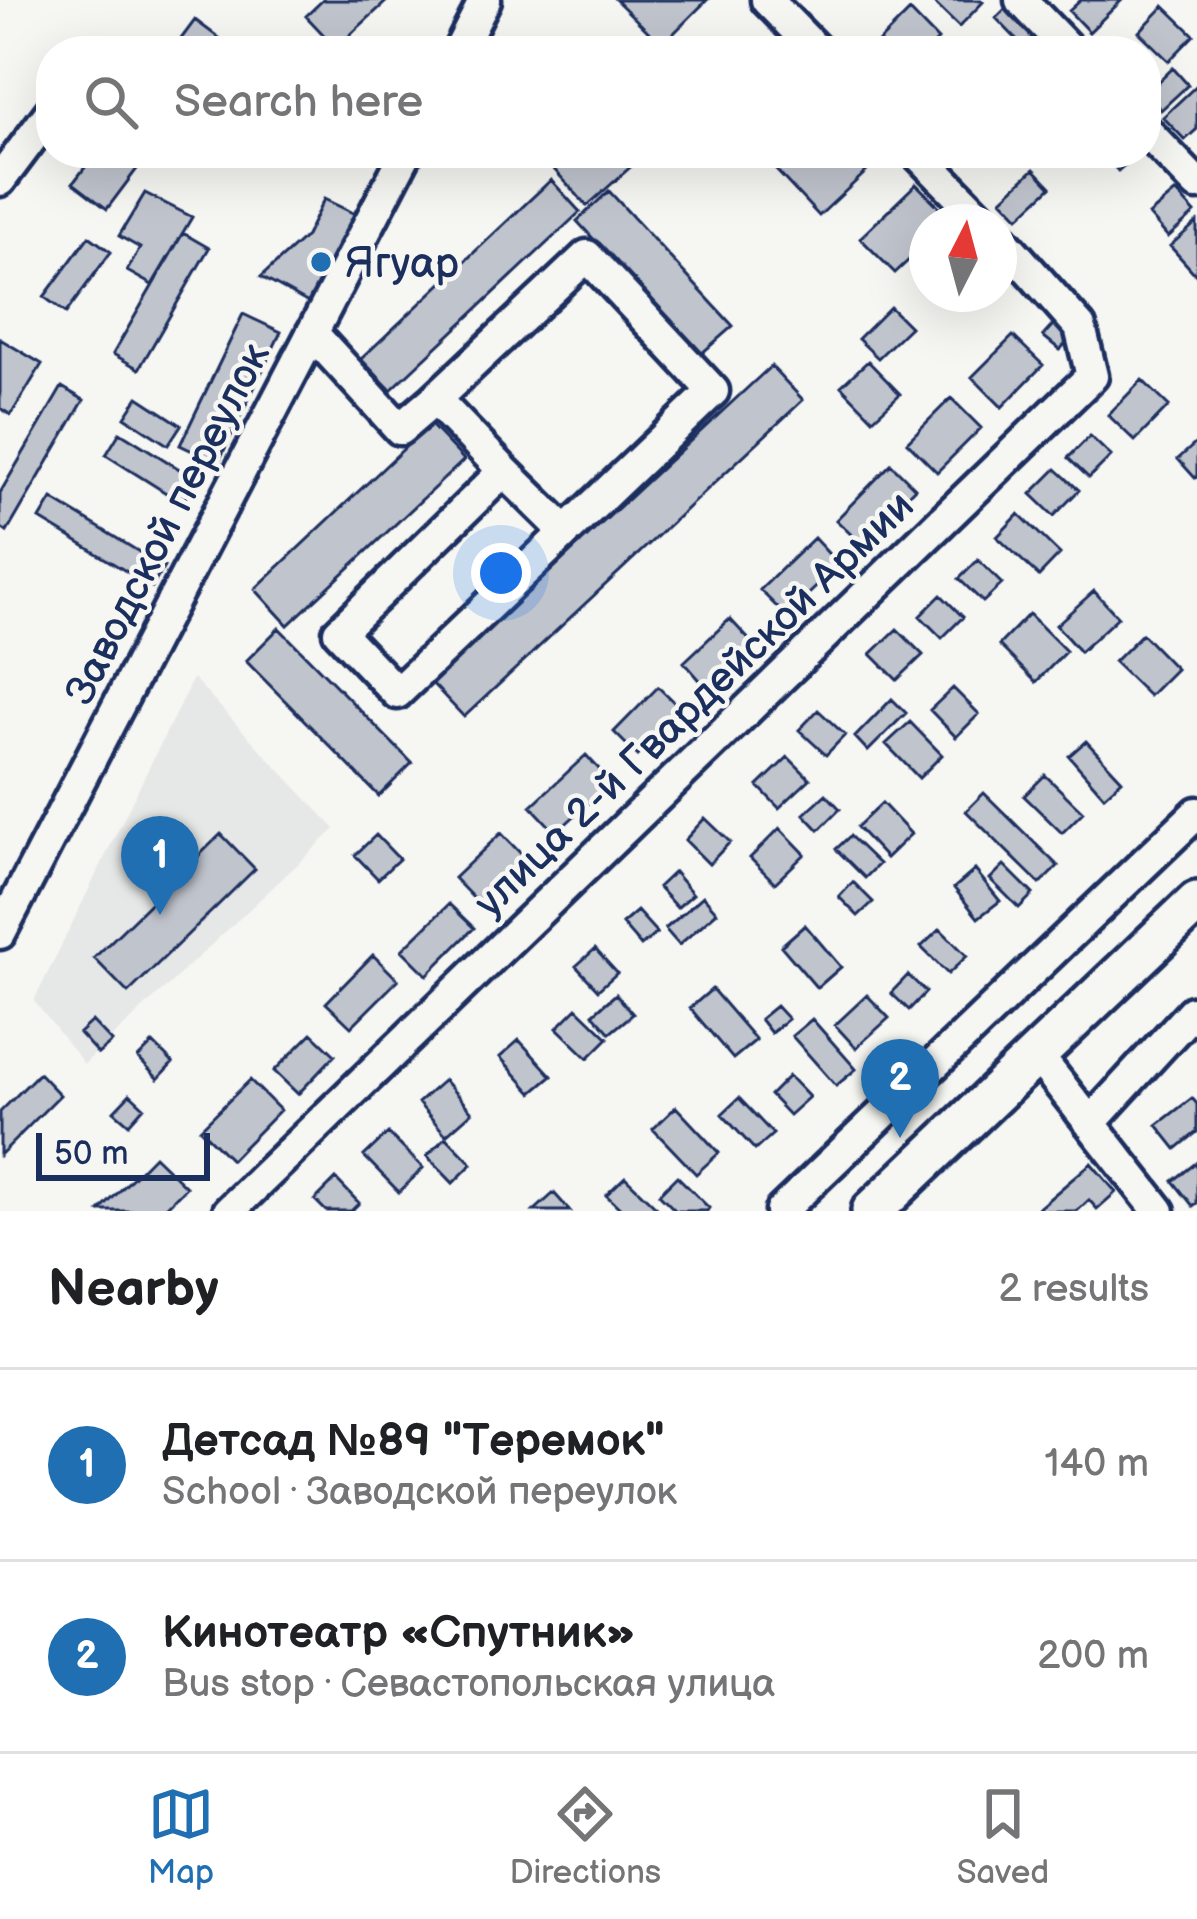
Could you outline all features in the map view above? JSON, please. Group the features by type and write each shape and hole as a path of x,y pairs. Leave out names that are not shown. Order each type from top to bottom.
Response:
{"main road":[{"path":"872,1211 1197,902"}],"street":[{"path":"467,36 485,0"},
{"path":"766,0 802,36"},
{"path":"1021,0 1056,36"},
{"path":"0,180 36,132"},
{"path":"1161,147 1197,184"},
{"name":"Заводской переулок","path":"0,933 398,168"},
{"path":"932,168 967,204"},
{"path":"312,333 400,430 587,256 713,392 397,693 339,632 504,471"},
{"name":"улица 2-й Гвардейской Армии","path":"229,1211 1092,376 1080,327 1017,256"},
{"path":"435,399 566,532"},
{"path":"781,1211 1197,813"},
{"path":"1090,1123 1192,1012"},
{"path":"1036,1054 1159,1211"}],"shaded area":[{"path":"193,678 335,829 84,1064 34,1001"}],"building":[{"path":"323,0 388,0 349,36 325,36 306,16"},
{"path":"616,0 707,0 671,36 653,36"},
{"path":"931,0 981,0 983,2 959,27"},
{"path":"1081,0 1122,0 1089,32 1069,11"},
{"path":"1011,3 1039,31 1034,36 1013,36 996,18"},
{"path":"1164,6 1194,35 1169,61 1161,53 1161,36 1139,32"},
{"path":"910,11 934,36 885,36"},
{"path":"195,20 217,36 183,36"},
{"path":"1173,68 1188,85 1161,110 1161,80"},
{"path":"1197,85 1197,129 1185,140 1163,117"},
{"path":"84,168 138,168 107,209 73,183"},
{"path":"553,168 629,168 587,206"},
{"path":"774,168 864,168 867,171 819,216"},
{"path":"1034,169 1051,187 1019,217 1017,204 1002,199"},
{"path":"551,180 580,212 391,390 361,359"},
{"path":"916,184 936,204 909,204 909,260 895,273 860,238"},
{"path":"609,191 733,326 700,355 577,221"},
{"path":"1176,192 1195,213 1168,237 1149,215"},
{"path":"145,193 192,217 152,285 127,271 140,248 119,236"},
{"path":"324,199 359,216 314,306 261,277 306,236"},
{"path":"1197,222 1197,276 1170,246"},
{"path":"183,233 209,248 139,369 113,354"},
{"path":"89,236 111,252 66,313 44,297"},
{"path":"890,307 910,327 878,358 858,339"},
{"path":"243,314 281,332 218,463 180,445"},
{"path":"1059,318 1075,332 1060,350 1043,336"},
{"path":"1013,336 1043,365 1002,407 972,377"},
{"path":"0,339 42,364 11,415 0,408"},
{"path":"868,361 900,394 873,419 841,386"},
{"path":"771,366 803,400 464,717 431,682"},
{"path":"1142,380 1169,406 1135,441 1108,415"},
{"path":"62,387 84,400 7,532 0,527 0,493"},
{"path":"138,397 181,425 168,445 125,417"},
{"path":"951,398 981,428 937,472 907,442"},
{"path":"430,424 464,460 288,625 255,589"},
{"path":"120,432 197,480 182,503 106,455"},
{"path":"1090,436 1111,456 1089,478 1068,458"},
{"path":"1197,442 1197,477 1195,478 1178,459"},
{"path":"891,464 915,488 860,543 836,520"},
{"path":"1056,469 1079,490 1054,516 1031,494"},
{"path":"52,499 164,567 152,587 40,519"},
{"path":"1019,514 1060,554 1039,576 997,537"},
{"path":"814,538 839,565 786,616 760,590"},
{"path":"978,560 1002,584 983,602 959,579"},
{"path":"1094,591 1118,617 1080,652 1056,625"},
{"path":"941,595 963,617 942,638 920,616"},
{"path":"1029,614 1066,651 1036,682 999,645"},
{"path":"730,619 753,644 706,687 684,662"},
{"path":"279,628 412,763 379,796 246,661"},
{"path":"897,629 923,655 897,680 871,654"},
{"path":"1142,634 1176,669 1149,696 1114,662"},
{"path":"658,687 683,711 638,756 614,732"},
{"path":"953,688 979,714 956,737 930,710"},
{"path":"892,699 906,713 868,751 855,737"},
{"path":"818,710 845,735 826,755 799,730"},
{"path":"910,722 942,755 919,778 886,744"},
{"path":"1086,741 1122,780 1104,796 1069,756"},
{"path":"586,755 611,782 556,833 531,806"},
{"path":"788,757 810,779 779,808 758,786"},
{"path":"1045,775 1083,812 1062,833 1024,796"},
{"path":"984,793 1058,866 1040,884 966,811"},
{"path":"826,794 840,809 819,830 804,814"},
{"path":"882,803 911,834 886,858 857,827"},
{"path":"705,818 730,842 709,864 685,840"},
{"path":"780,828 805,854 775,883 750,858"},
{"path":"501,833 524,857 477,902 454,878"},
{"path":"221,834 255,869 128,993 94,958"},
{"path":"376,835 399,859 378,879 355,855"},
{"path":"850,836 879,864 865,878 836,849"},
{"path":"1004,865 1033,894 1019,908 990,879"},
{"path":"975,870 1000,901 978,918 954,888"},
{"path":"674,872 693,894 677,908 658,887"},
{"path":"853,882 873,902 858,916 839,897"},
{"path":"703,896 717,912 679,945 665,929"},
{"path":"449,904 474,928 427,975 402,950"},
{"path":"637,911 657,933 641,946 622,924"},
{"path":"805,925 841,967 817,988 781,946"},
{"path":"940,929 967,956 948,974 921,947"},
{"path":"595,949 617,973 598,990 576,966"},
{"path":"373,955 398,980 351,1027 326,1003"},
{"path":"908,975 926,992 909,1010 891,993"},
{"path":"712,989 756,1040 733,1059 690,1008"},
{"path":"616,994 633,1014 610,1033 593,1014"},
{"path":"867,995 889,1018 856,1048 835,1025"},
{"path":"776,1006 788,1019 771,1033 760,1019"},
{"path":"577,1008 608,1038 588,1058 557,1028"},
{"path":"812,1019 856,1069 836,1086 792,1036"},
{"path":"92,1021 112,1042 98,1054 79,1033"},
{"path":"312,1033 335,1055 298,1094 274,1071"},
{"path":"519,1040 552,1076 532,1093 500,1057"},
{"path":"153,1043 173,1063 158,1079 138,1058"},
{"path":"39,1073 60,1095 0,1155 0,1112"},
{"path":"789,1076 809,1097 789,1115 770,1095"},
{"path":"250,1080 280,1110 231,1160 200,1129"},
{"path":"444,1080 472,1112 446,1135 418,1103"},
{"path":"130,1094 144,1107 129,1124 114,1111"},
{"path":"739,1098 773,1134 755,1150 722,1114"},
{"path":"1192,1098 1197,1104 1197,1132 1176,1149 1157,1125"},
{"path":"676,1107 719,1153 696,1174 653,1129"},
{"path":"388,1133 423,1168 399,1192 364,1156"},
{"path":"446,1137 472,1164 453,1183 427,1156"},
{"path":"154,1156 186,1187 162,1211 100,1211"},
{"path":"1197,1162 1197,1203 1193,1206 1173,1181"},
{"path":"1091,1163 1116,1192 1097,1209 1089,1200 1077,1211 1035,1211"},
{"path":"677,1176 707,1211 676,1211 659,1194"},
{"path":"625,1177 660,1211 623,1211 606,1195"},
{"path":"336,1179 359,1203 351,1211 326,1211 315,1200"},
{"path":"554,1193 570,1211 534,1211"}],"place":[{"name":"Ягуар","path":"321,262"},
{"name":"Детсад №89 \"Теремок\"","path":"160,915"},
{"name":"Кинотеатр «Спутник»","path":"900,1138"}]}
